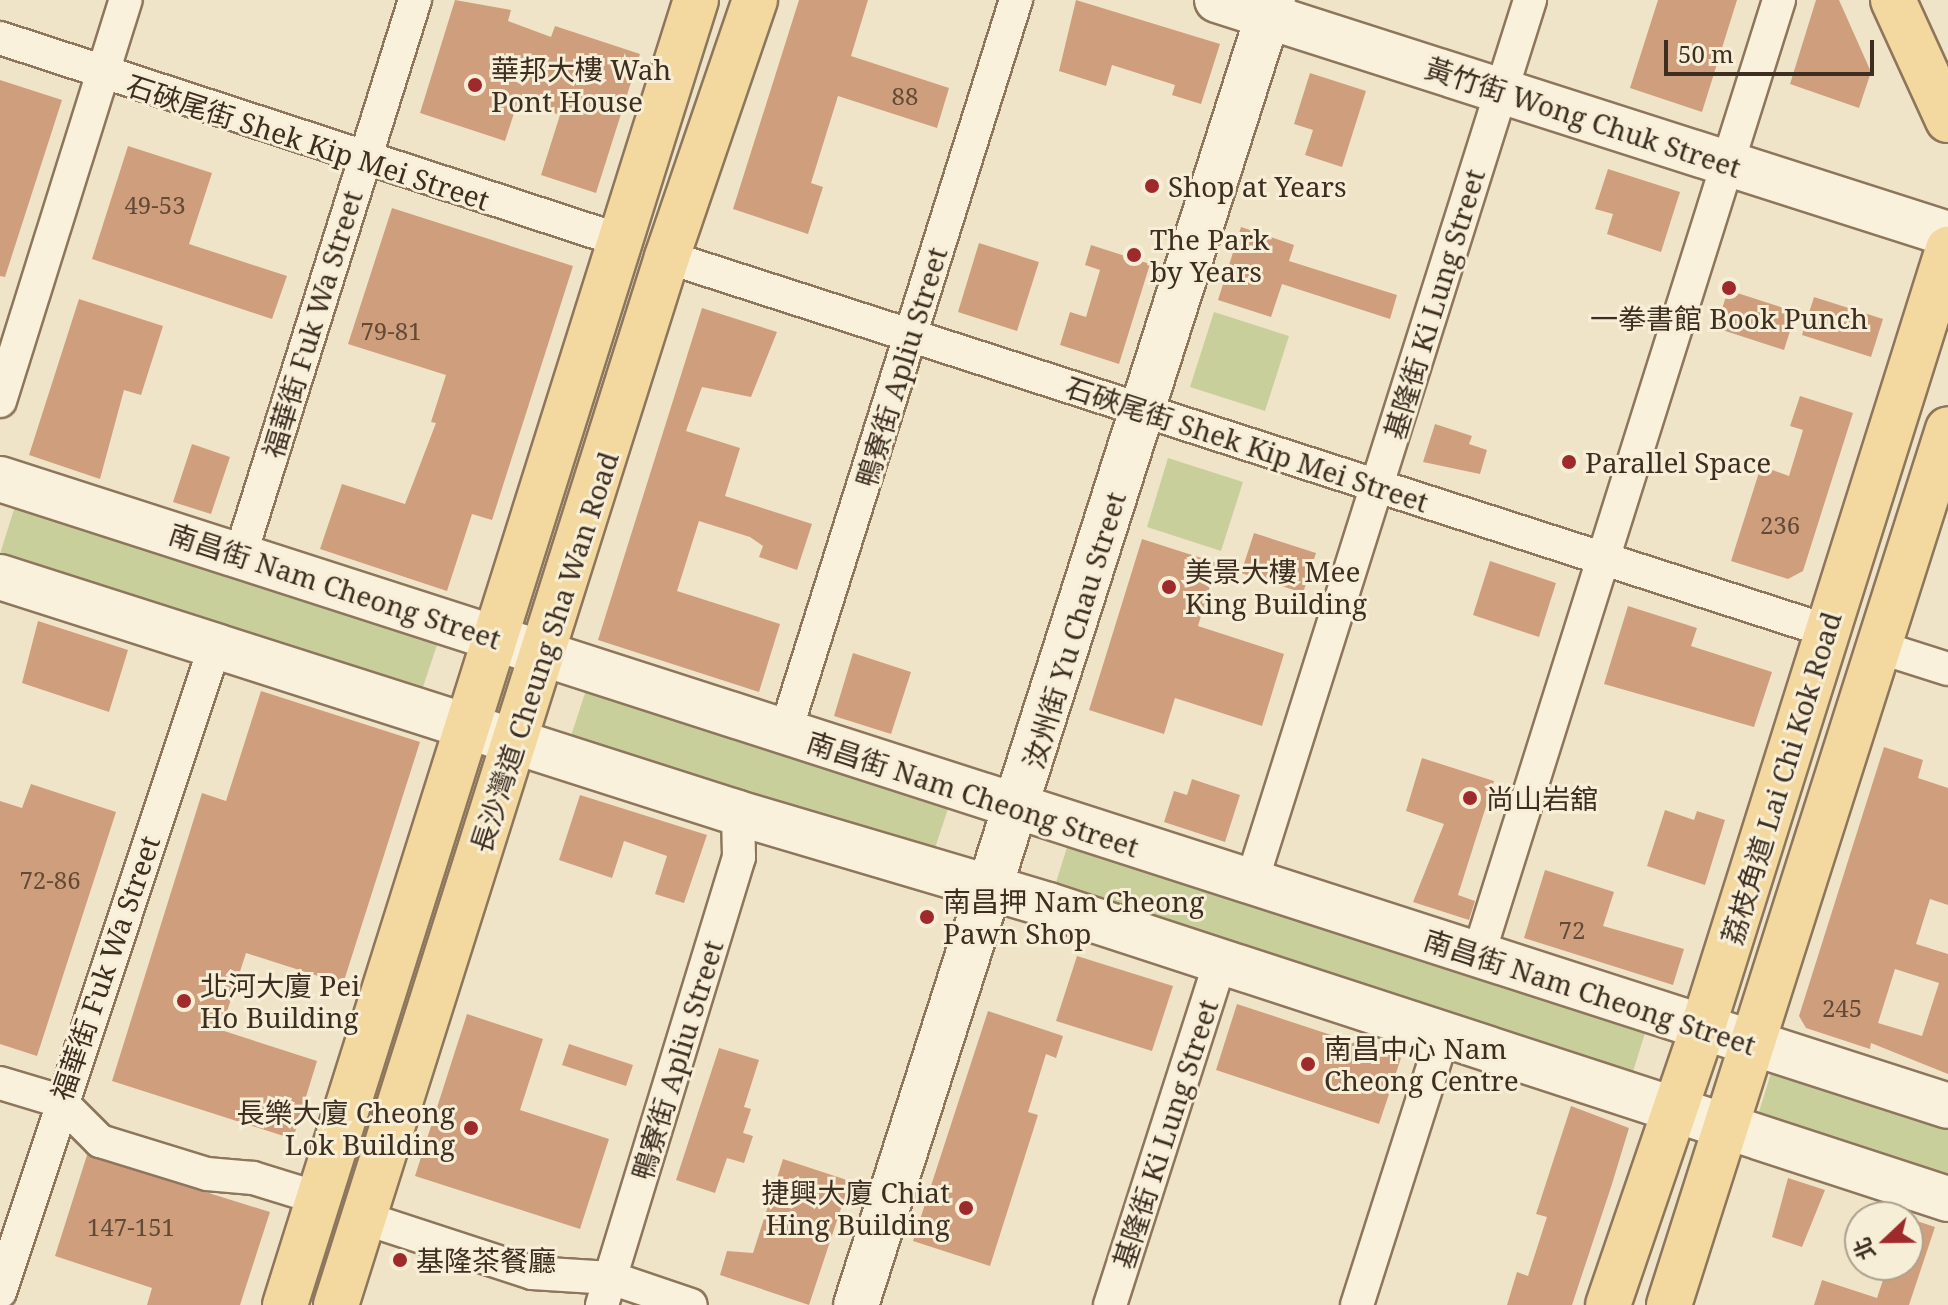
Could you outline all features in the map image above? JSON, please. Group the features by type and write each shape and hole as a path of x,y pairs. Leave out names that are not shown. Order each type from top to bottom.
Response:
{"main road":[{"name":"長沙灣道 Cheung Sha Wan Road","path":"285,1305 465,724 696,0"},
{"name":"長沙灣道 Cheung Sha Wan Road","path":"336,1305 515,739 545,655 667,257 755,0"},
{"name":"黃竹街 Wong Chuk Street","path":"1217,0 1270,8 1501,90 1948,234"},
{"path":"1893,0 1948,120"},
{"name":"汝州街 Yu Chau Street","path":"856,1305 1018,808 1270,8"},
{"name":"荔枝角道 Lai Chi Kok Road","path":"1608,1305 1670,1113 1703,1027 1948,249"},
{"name":"荔枝角道 Lai Chi Kok Road","path":"1669,1305 1948,429"},
{"name":"南昌街 Nam Cheong Street","path":"0,479 494,635 545,655 1251,884 1948,1106"},
{"path":"0,577 1220,963 1670,1113 1726,1127 1948,1199"}],"street":[{"path":"0,401 126,0"},
{"name":"福華街 Fuk Wa Street","path":"240,556 415,0"},
{"name":"鴨寮街 Apliu Street","path":"785,733 1016,0"},
{"name":"基隆街 Ki Lung Street","path":"1251,884 1530,0"},
{"path":"1478,956 1779,0"},
{"name":"石硤尾街 Shek Kip Mei Street","path":"0,38 101,76 619,240"},
{"name":"石硤尾街 Shek Kip Mei Street","path":"667,257 1828,631"},
{"name":"福華街 Fuk Wa Street","path":"0,1292 60,1101 215,646"},
{"path":"1879,647 1948,669"},
{"name":"鴨寮街 Apliu Street","path":"607,1292 739,857 738,813"},
{"name":"基隆街 Ki Lung Street","path":"1110,1305 1220,963"},
{"path":"1357,1305 1443,1036"},
{"path":"0,1083 60,1101 100,1141 207,1174 253,1178 318,1198"},
{"path":"364,1218 532,1273 607,1292 691,1305"}],"green space":[{"path":"1214,312 1289,336 1265,411 1190,387"},
{"path":"1168,458 1243,482 1221,551 1147,527"},
{"path":"15,506 438,642 422,690 0,554"},
{"path":"586,690 949,806 933,854 570,739"},
{"path":"1068,844 1646,1030 1631,1078 1053,892"},
{"path":"1772,1070 1948,1127 1948,1179 1757,1118"}],"building":[{"path":"455,0 511,10 508,21 551,37 555,26 640,54 596,193 541,175 560,115 518,101 505,141 420,113"},
{"path":"799,0 868,0 851,56 949,88 937,128 838,96 811,183 823,187 808,234 733,209"},
{"path":"1076,0 1220,44 1201,104 1172,95 1175,85 1112,65 1106,86 1059,71"},
{"path":"1658,0 1737,0 1702,112 1630,88"},
{"path":"1816,0 1839,0 1871,72 1859,108 1790,84"},
{"path":"1310,73 1366,91 1342,167 1305,155 1313,130 1294,124"},
{"path":"0,80 62,100 5,277 0,276"},
{"path":"128,146 212,173 189,244 287,276 272,319 92,259"},
{"path":"1608,169 1680,192 1661,252 1607,234 1613,214 1595,209"},
{"path":"392,208 573,266 492,520 472,514 447,591 320,549 342,484 405,504 436,423 431,422 446,375 348,344"},
{"path":"1241,227 1294,245 1289,261 1397,295 1390,319 1282,284 1271,317 1218,300"},
{"path":"979,243 1039,262 1017,331 958,312"},
{"path":"1091,245 1150,264 1119,364 1060,345 1070,312 1086,317 1100,270 1085,265"},
{"path":"1728,290 1796,312 1784,350 1716,328"},
{"path":"1814,297 1883,319 1871,357 1802,335"},
{"path":"79,299 163,326 141,395 124,390 100,479 29,455"},
{"path":"702,308 777,332 751,397 702,387 686,431 740,448 725,496 812,524 797,570 759,557 763,546 750,537 699,521 677,591 780,624 759,692 598,640"},
{"path":"1800,396 1853,413 1803,571 1788,579 1731,561 1761,466 1789,476 1803,430 1790,426"},
{"path":"1435,424 1472,436 1469,444 1487,450 1480,474 1423,462"},
{"path":"192,444 230,457 211,514 173,502"},
{"path":"1254,533 1316,553 1303,593 1241,573"},
{"path":"1142,539 1217,563 1198,626 1284,654 1262,726 1175,698 1164,734 1089,710"},
{"path":"1490,561 1556,583 1539,637 1473,615"},
{"path":"1628,606 1697,628 1691,646 1772,672 1754,727 1604,684"},
{"path":"38,621 128,650 109,712 22,683"},
{"path":"853,653 911,672 891,734 834,716"},
{"path":"261,691 420,742 343,984 246,953 221,1030 317,1061 293,1139 112,1081 202,793 226,801"},
{"path":"1884,747 1923,760 1918,778 1948,788 1948,905 1930,899 1916,944 1948,954 1948,1074 1871,1043 1870,1049 1806,1028 1799,1016","holes":["1895,969 1939,983 1922,1036 1878,1023"]},
{"path":"1422,758 1494,781 1458,895 1475,901 1469,920 1413,902 1444,824 1406,811"},
{"path":"1192,779 1240,795 1225,842 1164,822 1174,791 1187,795"},
{"path":"31,784 116,812 37,1056 0,1044 0,801 22,808"},
{"path":"580,795 707,835 684,903 655,894 667,856 624,841 612,878 559,860"},
{"path":"1665,810 1694,820 1697,811 1725,820 1705,885 1647,866"},
{"path":"1545,870 1614,892 1603,926 1684,949 1673,985 1524,938"},
{"path":"1077,956 1173,986 1152,1051 1056,1021"},
{"name":"南昌中心 Nam Cheong Centre","path":"1237,1004 1401,1058 1379,1124 1216,1070"},
{"path":"988,1011 1063,1036 1056,1058 1046,1054 1028,1112 1038,1115 990,1266 913,1241"},
{"path":"467,1014 543,1039 520,1110 609,1139 580,1229 415,1176"},
{"path":"569,1044 633,1065 626,1086 562,1065"},
{"path":"719,1048 759,1060 744,1107 751,1109 743,1133 753,1136 744,1163 727,1158 715,1193 676,1180"},
{"path":"1571,1106 1629,1128 1612,1184 1572,1305 1507,1305 1517,1272 1528,1276 1547,1217 1536,1214"},
{"path":"87,1155 270,1212 240,1305 147,1305 152,1288 55,1256"},
{"path":"783,1159 850,1181 809,1305 720,1275 727,1251 753,1253"},
{"path":"1788,1178 1825,1190 1802,1247 1772,1237"},
{"path":"1924,1223 1935,1227 1924,1260"},
{"path":"1822,1280 1877,1298 1883,1281 1917,1281 1909,1305 1814,1305"}],"place":[{"name":"華邦大樓 Wah Pont House","path":"475,85"},
{"name":"Shop at Years","path":"1152,186"},
{"name":"The Park by Years","path":"1134,255"},
{"name":"一拳書館 Book Punch","path":"1729,288"},
{"name":"Parallel Space","path":"1569,462"},
{"name":"美景大樓 Mee King Building","path":"1169,587"},
{"name":"尚山岩舘","path":"1470,798"},
{"name":"南昌押 Nam Cheong Pawn Shop","path":"927,917"},
{"name":"北河大廈 Pei Ho Building","path":"184,1001"},
{"name":"南昌中心 Nam Cheong Centre","path":"1308,1064"},
{"name":"長樂大廈 Cheong Lok Building","path":"471,1128"},
{"name":"捷興大廈 Chiat Hing Building","path":"966,1208"},
{"name":"基隆茶餐廳","path":"400,1260"}]}
